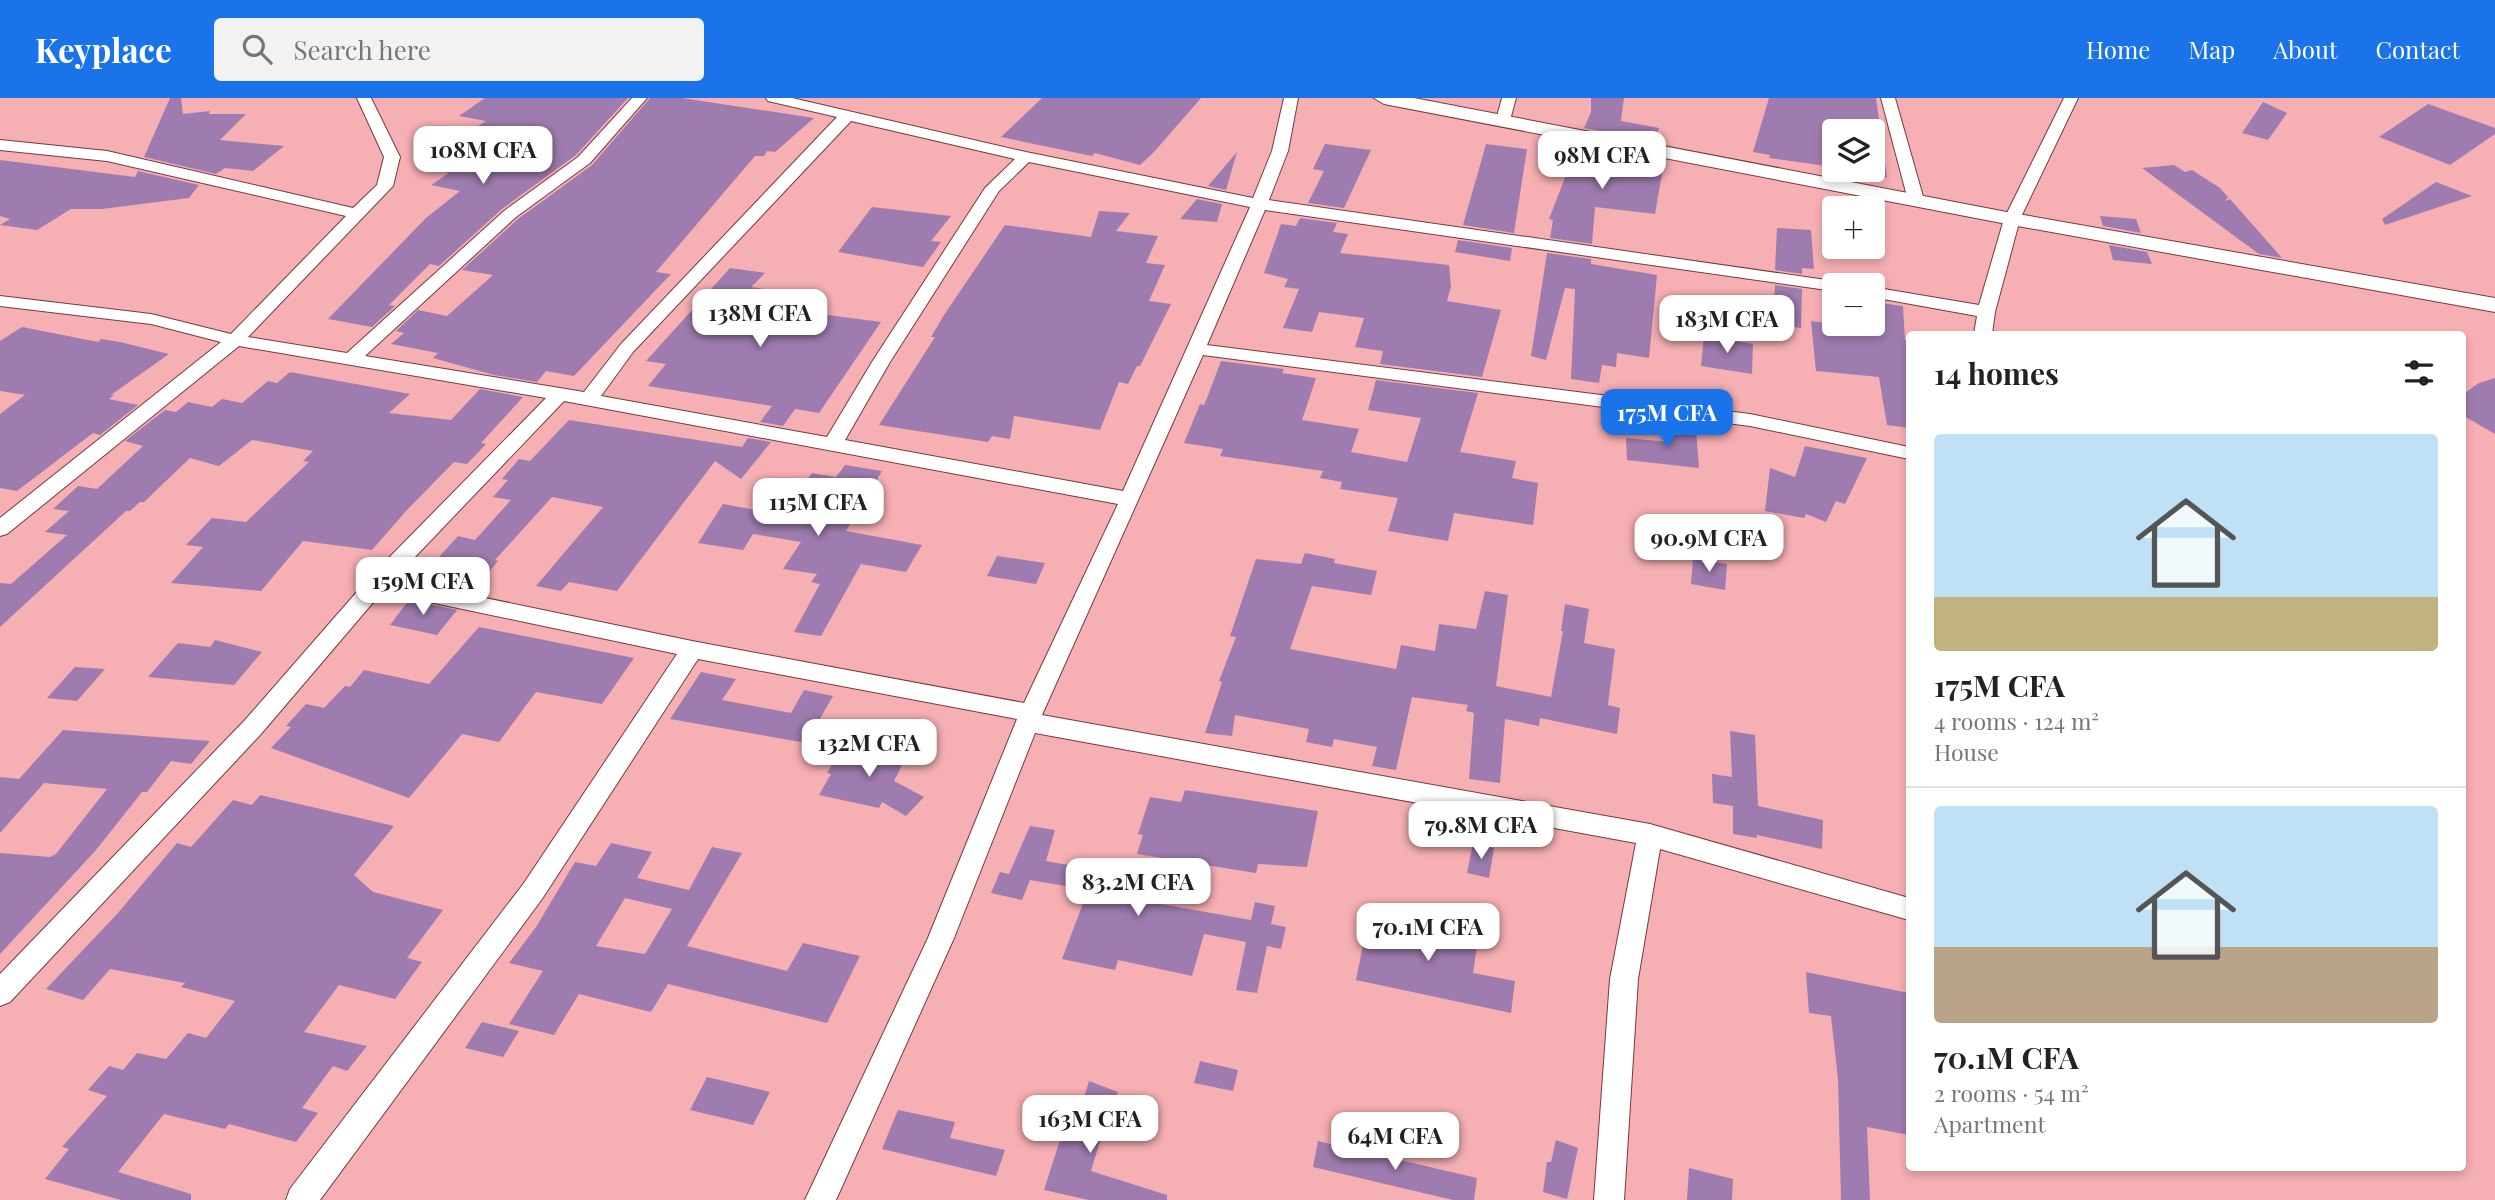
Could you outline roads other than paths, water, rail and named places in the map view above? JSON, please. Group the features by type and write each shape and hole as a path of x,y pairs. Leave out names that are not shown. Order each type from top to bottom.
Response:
{"street":[{"path":"0,529 235,340 386,186 392,157 364,98"},
{"path":"350,360 510,214 584,160 640,98"},
{"path":"773,98 1026,157 1259,204 1822,284"},
{"path":"820,1200 941,938 1029,717 1130,499 1259,204 1280,151 1291,98"},
{"path":"1384,98 2012,219 2495,305"},
{"path":"1503,120 1509,98"},
{"path":"1888,98 1916,200"},
{"path":"1983,331 1986,312 2012,219 2071,98"},
{"path":"588,400 627,348 848,116"},
{"path":"0,145 107,156 357,214"},
{"path":"832,446 881,362 993,188 1026,157"},
{"path":"1885,294 1986,312"},
{"path":"0,317 9,303 151,319 235,340 560,394 1130,499"},
{"path":"1196,349 1750,420 1906,452"},
{"path":"0,993 253,727 377,583 560,394"},
{"path":"377,583 1029,717 1650,835 1906,908"},
{"path":"301,1200 533,891 692,649"},
{"path":"1609,1200 1623,979 1650,835"}]}
